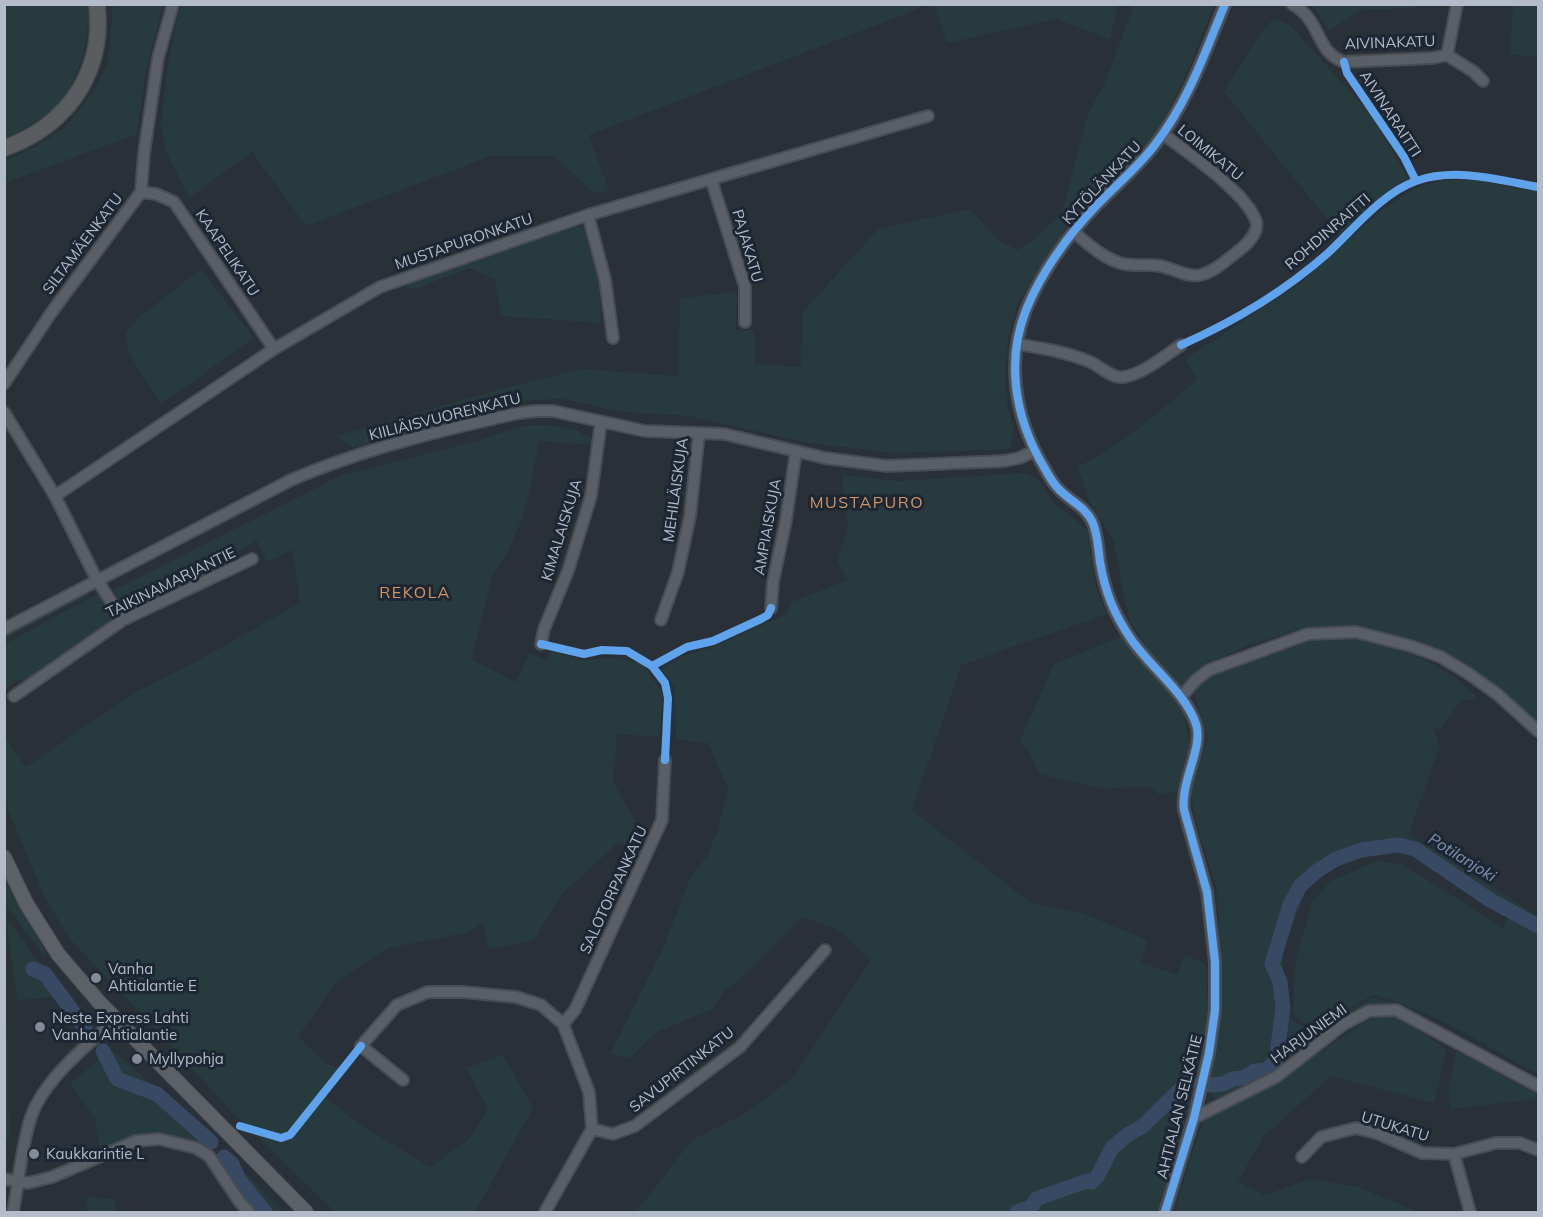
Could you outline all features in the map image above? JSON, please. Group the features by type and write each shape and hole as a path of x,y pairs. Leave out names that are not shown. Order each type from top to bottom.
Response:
{"highway":[{"path":"4,148 37,135 50,125 77,95 92,64 96,47 97,5"}],"main road":[{"path":"4,858 26,903 58,954 116,1020 306,1212"}],"street":[{"name":"SILTAMÄENKATU","path":"4,384 51,313 141,192 144,153 158,58 172,4"},
{"name":"KYTÖLÄNKATU","path":"1053,484 1027,436 1018,400 1015,363 1021,325 1037,288 1074,232 1097,204 1144,158 1163,134 1184,100 1225,4"},
{"name":"AIVINAKATU","path":"1292,4 1313,22 1333,58 1344,62 1433,58 1446,55 1484,81"},
{"name":"AIVINAKATU","path":"1446,55 1457,4"},
{"name":"MUSTAPURONKATU","path":"55,496 274,349 380,287 588,215 928,116"},
{"name":"LOIMIKATU","path":"1074,232 1112,260 1124,264 1160,266 1190,276 1207,273 1246,244 1255,234 1257,224 1250,211 1220,178 1163,134"},
{"name":"PAJAKATU","path":"711,179 745,287 745,322"},
{"name":"KAAPELIKATU","path":"141,192 174,202 274,349"},
{"path":"588,215 605,279 613,338"},
{"path":"1017,344 1078,357 1121,378 1133,374 1181,345"},
{"name":"KIILIÄISVUORENKATU","path":"4,629 291,480 350,457 501,417 536,411 569,414 645,431 724,434 835,459 887,465 1004,461 1035,452"},
{"path":"4,412 55,496 97,580 123,620"},
{"name":"KIMALAISKUJA","path":"541,644 544,629 568,571 591,496 601,422"},
{"name":"MEHILÄISKUJA","path":"661,620 678,572 690,516 699,433"},
{"name":"AMPIAISKUJA","path":"771,608 773,582 786,520 796,451"},
{"name":"AHTIALAN SELKÄTIE","path":"1053,484 1079,504 1092,521 1111,606 1148,661 1191,711 1197,728 1196,747 1182,799 1207,892 1215,962 1215,1010 1209,1053 1194,1118 1165,1212"},
{"name":"TAIKINAMARJANTIE","path":"14,696 123,620 252,559"},
{"path":"1180,697 1209,670 1308,634 1356,632 1411,646 1441,657 1487,687 1539,731"},
{"name":"SALOTORPANKATU","path":"562,1024 575,1010 662,820 665,760"},
{"name":"SAVUPIRTINKATU","path":"592,1129 613,1134 635,1126 740,1047 825,950"},
{"path":"403,1080 361,1046 397,1005 428,992 463,992 516,997 541,1005 562,1024 589,1092 592,1129 546,1212"},
{"name":"HARJUNIEMI","path":"1194,1118 1276,1077 1344,1024 1369,1011 1396,1010 1539,1086"},
{"path":"13,1212 27,1134 32,1115 42,1096 74,1059 116,1020"},
{"name":"UTUKATU","path":"1302,1157 1321,1137 1356,1128 1379,1134 1422,1153 1454,1154 1496,1143 1520,1143 1539,1150"},
{"path":"4,1179 28,1182 52,1177 136,1141 159,1139 196,1148 209,1156 239,1202 249,1212"},
{"path":"1454,1154 1470,1212"}],"green space":[{"path":"934,4 1118,5 1110,39 1056,19 947,43"},
{"path":"5,5 88,5 88,17 81,62 62,101 38,120 5,137"},
{"path":"113,5 163,5 145,75 137,134 5,183 5,161 37,146 66,127 95,89 108,62"},
{"path":"182,5 922,5 916,10 589,135 609,191 594,193 554,156 491,156 306,226 252,152 189,198 166,151 161,124 168,63"},
{"path":"1134,5 1214,5 1183,82 1153,138 1072,218 1017,304 1008,339 1005,371 1007,403 1014,431 1009,449 893,453 809,443 689,416 625,412 563,399 531,400 353,448 336,436 501,389 582,369 678,376 680,298 737,292 736,330 754,331 754,364 801,367 803,312 878,229 970,209 999,241 1018,250 1033,240 1062,213 1089,111 1103,88"},
{"path":"1312,5 1415,5 1415,8 1361,10 1329,31"},
{"path":"1513,5 1538,5 1538,57 1510,54"},
{"path":"1278,20 1290,25 1373,117 1408,178 1373,204 1341,236 1224,92 1261,32 1270,22"},
{"path":"1471,179 1538,192 1538,725 1489,690 1409,643 1311,629 1246,646 1206,665 1183,689 1152,656 1131,623 1114,541 1089,501 1078,467 1140,427 1197,379 1185,359 1299,284 1382,210 1416,188 1439,181"},
{"path":"583,226 599,283 601,323 501,316 495,279 469,268 415,289 406,287 405,282 512,245"},
{"path":"201,269 254,338 161,404 128,352 126,334 138,318"},
{"path":"529,425 570,429 592,439 593,445 539,441 531,485 521,521 509,550 492,577 471,659 516,682 529,653 547,661 551,651 581,660 613,658 643,664 663,694 659,737 617,734 613,782 642,832 632,848 618,843 562,894 534,940 488,949 484,923 465,933 388,948 337,981 298,1037 326,1063 338,1069 319,1093 367,1129 430,1167 468,1140 488,1109 466,1068 503,1055 533,1108 475,1212 335,1212 232,1112 72,941 47,902 5,803 4,736 26,767 136,692 197,661 300,603 293,550 267,562 257,541 126,613 114,590 340,476 477,441"},
{"path":"1025,473 1039,480 1054,504 1088,532 1095,586 1107,614 961,665 912,810 1031,903 1082,913 1147,940 1141,962 1177,975 1185,955 1206,964 1208,1009 1206,1036 1194,1069 1188,1124 1161,1212 636,1212 692,1140 746,1113 793,1078 871,960 837,929 802,917 740,979 726,989 712,1009 657,1032 629,1059 611,1053 660,955 691,877 707,856 718,830 728,788 708,743 676,739 675,688 661,669 683,656 711,648 787,614 792,602 848,580 837,563 848,526 842,475 898,481"},
{"path":"87,589 89,595 5,639 5,633"},
{"path":"101,592 114,622 29,682 17,680 8,687 5,693 5,644"},
{"path":"1123,636 1183,708 1190,745 1177,791 1160,795 1148,786 1103,789 1039,774 1030,753 1020,740 1054,664"},
{"path":"1357,638 1408,653 1437,666 1478,699 1461,701 1440,730 1434,728 1439,747 1409,834 1538,916 1538,926 1416,849 1373,847 1312,875 1284,949 1282,978 1284,1014 1311,1033 1372,998 1402,1005 1373,1004 1342,1021 1310,1047 1219,1101 1208,1092 1219,1030 1217,889 1197,827 1190,790 1208,739 1194,691 1209,676 1309,639"},
{"path":"1376,861 1402,864 1503,928 1509,915 1538,933 1538,1074 1437,1019 1395,1001 1373,995 1312,1029 1293,1014 1295,965 1312,901 1331,881"},
{"path":"4,873 46,952 44,956 5,904"},
{"path":"5,916 42,967 55,997 18,1000"},
{"path":"4,984 8,1037 9,1139 5,1143"},
{"path":"1396,1015 1446,1049 1434,1103 1331,1076 1263,1137 1238,1182 1265,1195 1309,1179 1358,1187 1419,1212 1174,1212 1203,1120 1278,1080 1370,1019"},
{"path":"111,1049 213,1138 208,1146 179,1137 157,1134 100,1147 95,1118 70,1084"},
{"path":"1456,1051 1538,1094 1538,1099 1450,1109 1449,1088"},
{"path":"224,1151 283,1212 256,1212 216,1159"},
{"path":"88,1197 115,1199 116,1212 86,1212"}],"waterway":[{"name":"Potilanjoki","path":"1210,1085 1223,1084 1233,1079 1243,1078 1255,1071 1266,1070 1276,1061 1283,1008 1280,982 1272,964 1290,905 1300,886 1317,871 1336,859 1361,850 1398,845 1415,849 1490,900 1538,926"},
{"name":"Potilanjoki","path":"33,969 45,974 85,1028"},
{"name":"Potilanjoki","path":"103,1051 117,1079 157,1094 211,1142"},
{"name":"Potilanjoki","path":"1017,1212 1031,1207 1036,1199 1087,1181 1092,1182 1112,1148 1127,1135 1143,1126 1189,1081"},
{"name":"Potilanjoki","path":"224,1157 232,1164 239,1180 265,1212"}],"cycle path":[{"path":"1165,1212 1194,1118 1209,1053 1215,1010 1215,962 1207,892 1184,810 1185,788 1195,754 1198,733 1191,712 1184,701 1139,649 1115,612 1105,583 1097,536 1092,521 1085,511 1060,491 1041,462 1025,426 1016,388 1015,368 1020,329 1039,282 1075,229 1140,162 1166,130 1186,96 1225,4"},
{"name":"AIVINARAITTI","path":"1344,62 1347,73 1404,157 1416,181"},
{"name":"ROHDINRAITTI","path":"1181,345 1239,316 1276,293 1328,253 1380,203 1416,181 1446,175 1462,175 1493,178 1538,187"},
{"path":"652,666 687,647 713,641 761,619 768,615 771,608"},
{"path":"541,644 584,654 602,650 627,651 652,666 665,683 668,698 665,760"},
{"path":"240,1126 281,1138 290,1135 361,1046"}],"place":[{"name":"Vanha Ahtialantie E","path":"96,978"},
{"name":"Neste Express Lahti Vanha Ahtialantie","path":"40,1027"},
{"name":"Myllypohja","path":"137,1059"},
{"name":"Kaukkarintie L","path":"34,1154"}],"district":[{"name":"MUSTAPURO","path":"867,503"},
{"name":"REKOLA","path":"415,593"}]}
